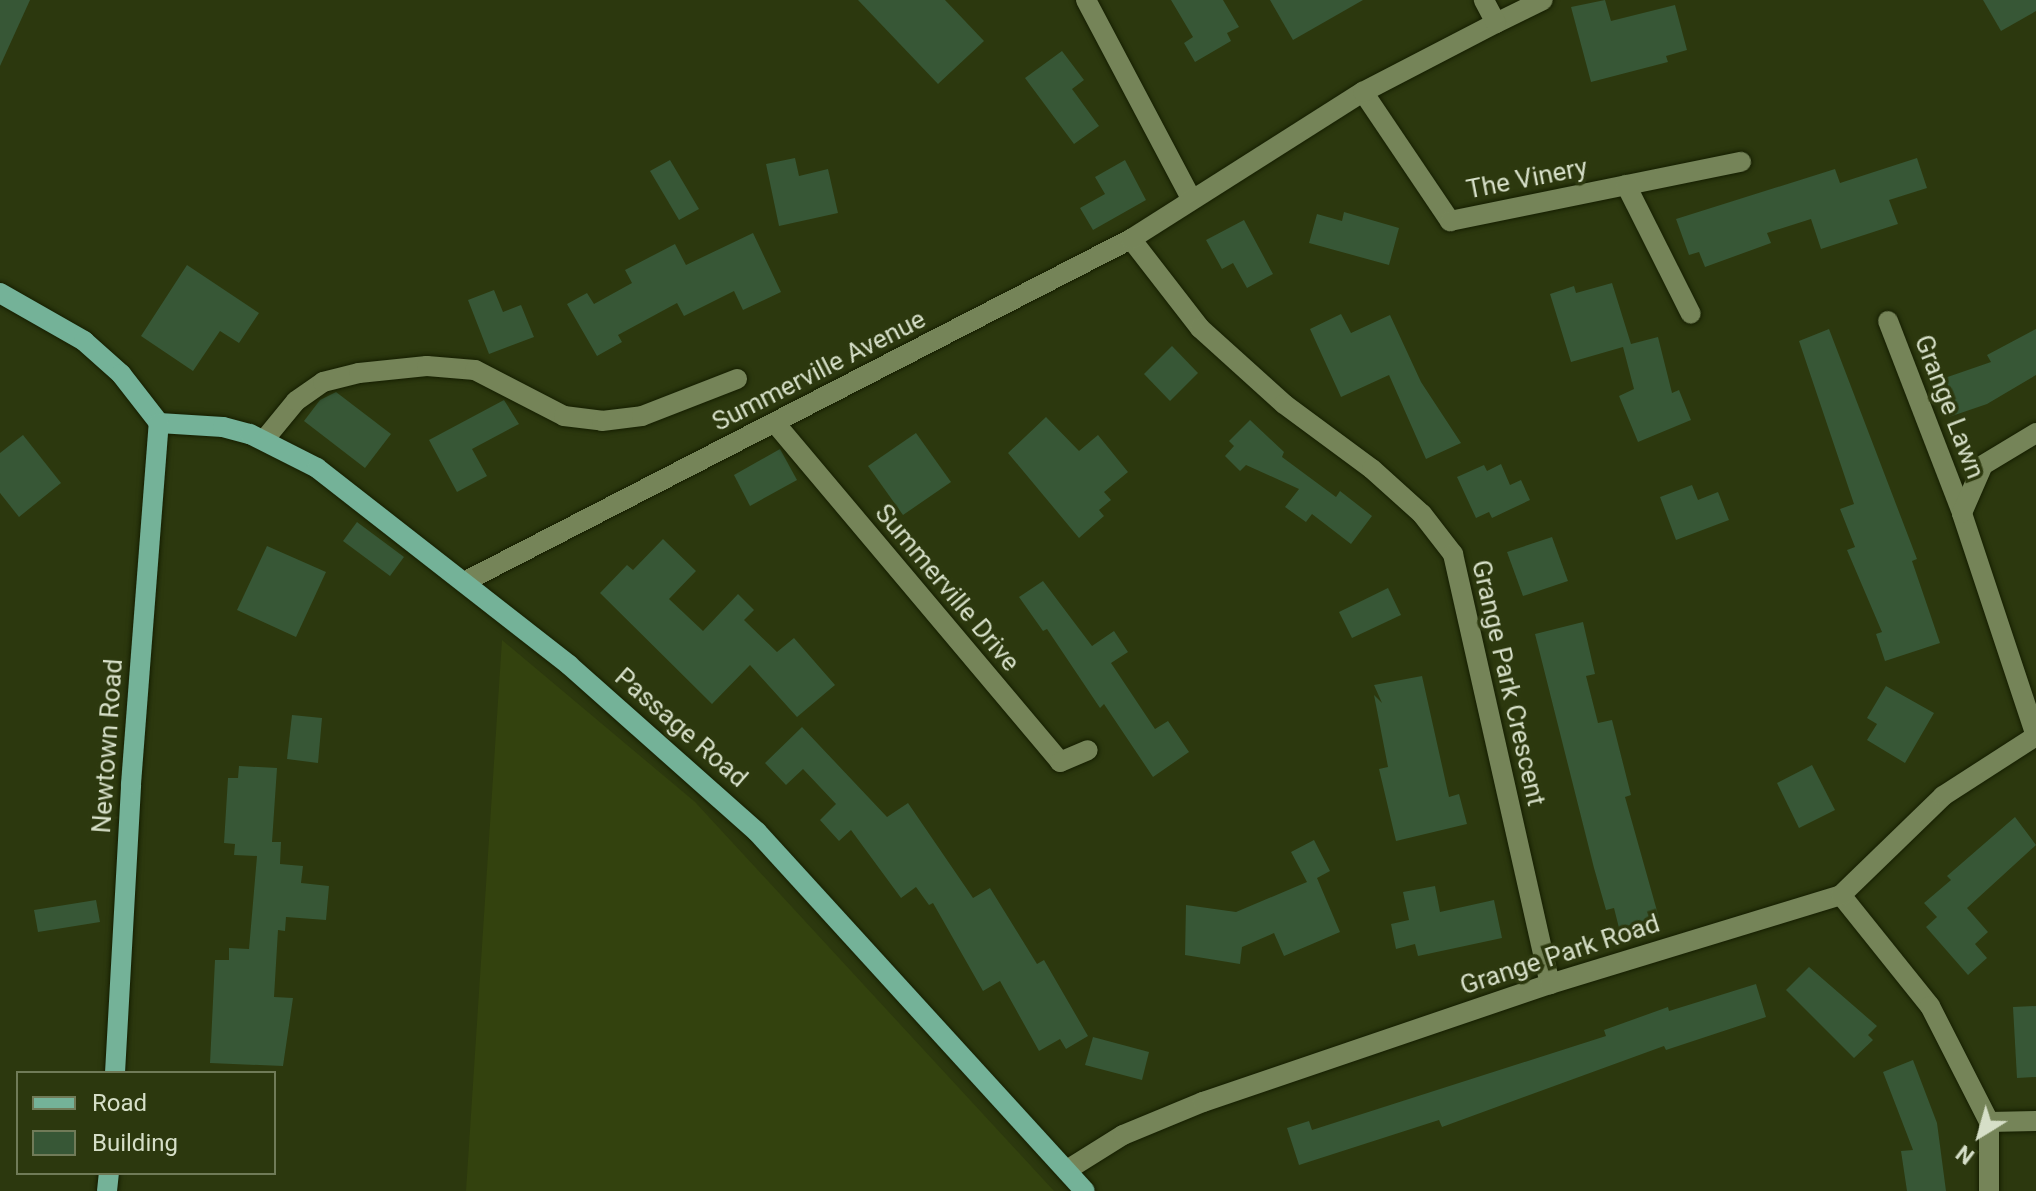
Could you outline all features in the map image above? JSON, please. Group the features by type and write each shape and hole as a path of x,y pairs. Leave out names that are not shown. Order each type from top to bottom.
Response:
{"main road":[{"path":"0,293 84,341 121,374 159,423"},
{"name":"Passage Road","path":"159,423 223,427 264,440 353,493 466,581 729,804 1085,1191"},
{"name":"Newtown Road","path":"115,1071 132,769 159,423"}],"street":[{"path":"1086,0 1192,200"},
{"path":"1484,0 1496,23"},
{"name":"Summerville Avenue","path":"466,581 1131,239 1363,92 1543,0"},
{"name":"The Vinery","path":"1363,92 1450,221 1741,162"},
{"name":"The Vinery","path":"1626,185 1691,314"},
{"name":"Grange Park Crescent","path":"1131,239 1200,328 1284,404 1392,487 1453,554 1550,984"},
{"name":"Grange Lawn","path":"1888,321 1962,513 2036,736"},
{"path":"264,440 296,401 323,382 359,373 427,366 475,370 564,416 602,421 642,416 737,379"},
{"name":"Summerville Drive","path":"775,423 1060,762 1088,750"},
{"name":"Grange Lawn","path":"1962,513 1983,465 2036,433"},
{"name":"Grange Park Road","path":"1067,1170 1156,1120 1550,984 1841,895 1943,796 2036,736"},
{"path":"1841,895 1930,1006 1989,1122 1989,1191"},
{"path":"1989,1122 2036,1121"}],"shaded area":[{"path":"502,640 695,802 1054,1191 466,1191"}],"building":[{"path":"0,0 30,0 0,66"},
{"path":"858,0 945,0 984,41 938,84"},
{"path":"1171,0 1223,0 1239,27 1227,33 1231,41 1195,62 1184,43 1193,37"},
{"path":"1270,0 1363,0 1293,40"},
{"path":"1605,0 1611,21 1675,5 1687,50 1666,56 1668,62 1591,82 1571,7"},
{"path":"1983,0 2036,0 2036,11 2001,31"},
{"path":"1062,51 1084,80 1072,89 1099,126 1074,144 1025,78"},
{"path":"795,158 799,176 828,169 838,213 779,226 766,164"},
{"path":"1917,158 1927,188 1889,200 1898,224 1821,249 1811,219 1767,233 1771,243 1705,267 1699,252 1689,255 1676,219 1835,169 1840,183"},
{"path":"670,160 699,209 679,220 650,171"},
{"path":"1125,160 1146,200 1093,230 1080,208 1105,194 1095,177"},
{"path":"1344,212 1399,228 1389,265 1309,243 1317,214 1342,221"},
{"path":"1244,220 1273,274 1247,288 1233,263 1222,269 1206,240"},
{"path":"753,233 781,292 743,310 734,291 684,316 677,303 618,335 622,342 597,356 567,304 587,293 594,304 632,283 625,270 675,244 686,265"},
{"path":"187,265 259,313 239,343 220,331 193,371 141,336"},
{"path":"1612,283 1631,344 1658,337 1672,393 1679,390 1691,420 1638,442 1619,396 1634,389 1623,347 1571,362 1550,294 1574,286 1576,293"},
{"path":"494,290 503,312 521,305 534,337 489,354 468,300"},
{"path":"1341,314 1351,333 1390,315 1421,382 1461,443 1426,459 1389,375 1341,397 1310,329"},
{"path":"1829,329 1917,559 1912,561 1940,643 1885,661 1876,634 1882,632 1847,550 1855,547 1840,509 1854,504 1799,341"},
{"path":"2036,329 2036,375 1987,404 1949,417 1936,381 1991,362 1987,355"},
{"path":"1172,346 1198,373 1170,401 1144,374"},
{"path":"336,392 391,434 365,468 304,421 320,400"},
{"path":"504,400 519,424 472,449 487,476 457,492 429,440"},
{"path":"1046,417 1079,451 1098,435 1128,472 1104,492 1111,500 1099,510 1104,516 1079,538 1008,453"},
{"path":"1250,420 1284,452 1282,457 1336,497 1340,491 1372,516 1351,544 1312,514 1306,522 1285,507 1299,489 1246,465 1240,471 1225,456 1234,446 1229,441"},
{"path":"916,433 951,482 903,515 868,466"},
{"path":"23,435 61,483 19,517 0,493 0,453"},
{"path":"780,449 797,480 750,506 734,475"},
{"path":"1501,464 1510,485 1521,480 1530,500 1492,518 1489,512 1476,518 1457,477 1484,465 1487,471"},
{"path":"1692,485 1698,500 1718,492 1729,520 1676,540 1660,497"},
{"path":"357,522 404,557 390,576 343,541"},
{"path":"1552,537 1568,581 1523,596 1507,552"},
{"path":"663,539 696,571 669,599 703,631 738,594 754,610 744,620 777,652 794,638 835,685 797,717 750,665 712,704 600,593 627,565 633,570"},
{"path":"267,546 326,572 296,637 237,610"},
{"path":"1043,581 1092,646 1114,631 1128,652 1111,663 1155,729 1168,721 1189,752 1153,777 1104,704 1100,708 1047,629 1043,631 1019,597"},
{"path":"1388,588 1401,615 1352,638 1339,612"},
{"path":"1583,622 1595,674 1586,676 1598,723 1612,720 1631,795 1625,797 1659,918 1619,928 1614,908 1606,910 1594,868 1535,634"},
{"path":"1422,676 1449,797 1459,794 1467,824 1396,841 1379,769 1388,767 1374,695 1382,703 1374,685"},
{"path":"1886,686 1934,713 1905,763 1867,740 1877,724 1867,718"},
{"path":"292,715 322,718 318,763 287,759"},
{"path":"802,727 887,817 908,803 973,898 990,888 1037,964 1044,960 1088,1036 1066,1049 1060,1039 1039,1051 1000,981 983,991 933,903 929,905 916,887 901,898 851,830 839,841 820,820 836,804 803,769 786,785 765,763"},
{"path":"1812,765 1835,810 1799,828 1777,783"},
{"path":"239,766 277,768 272,842 281,842 280,864 303,866 301,883 329,886 326,920 286,917 285,931 278,930 274,997 293,998 283,1066 210,1063 215,960 229,960 229,948 249,949 257,856 234,855 235,844 224,843 228,778 238,778"},
{"path":"2015,817 2036,845 1967,908 1988,932 1975,944 1987,958 1968,975 1926,927 1937,917 1924,903 1951,880 1947,876"},
{"path":"1314,840 1330,871 1317,878 1340,932 1284,956 1274,933 1242,947 1240,964 1185,955 1186,905 1236,912 1307,882 1291,852"},
{"path":"1435,886 1440,912 1494,900 1502,938 1418,956 1415,944 1396,949 1391,924 1409,920 1403,892"},
{"path":"96,900 100,922 38,932 34,910"},
{"path":"1809,967 1877,1026 1868,1035 1873,1040 1854,1058 1786,990"},
{"path":"1756,984 1766,1017 1666,1050 1664,1046 1442,1127 1439,1120 1299,1165 1287,1128 1309,1121 1312,1130 1606,1036 1604,1030 1668,1007 1669,1011"},
{"path":"2036,1006 2036,1077 2017,1078 2013,1007"},
{"path":"1093,1037 1149,1052 1142,1080 1085,1065"},
{"path":"1913,1060 1937,1123 1946,1191 1907,1191 1901,1151 1913,1150 1883,1072"}]}
